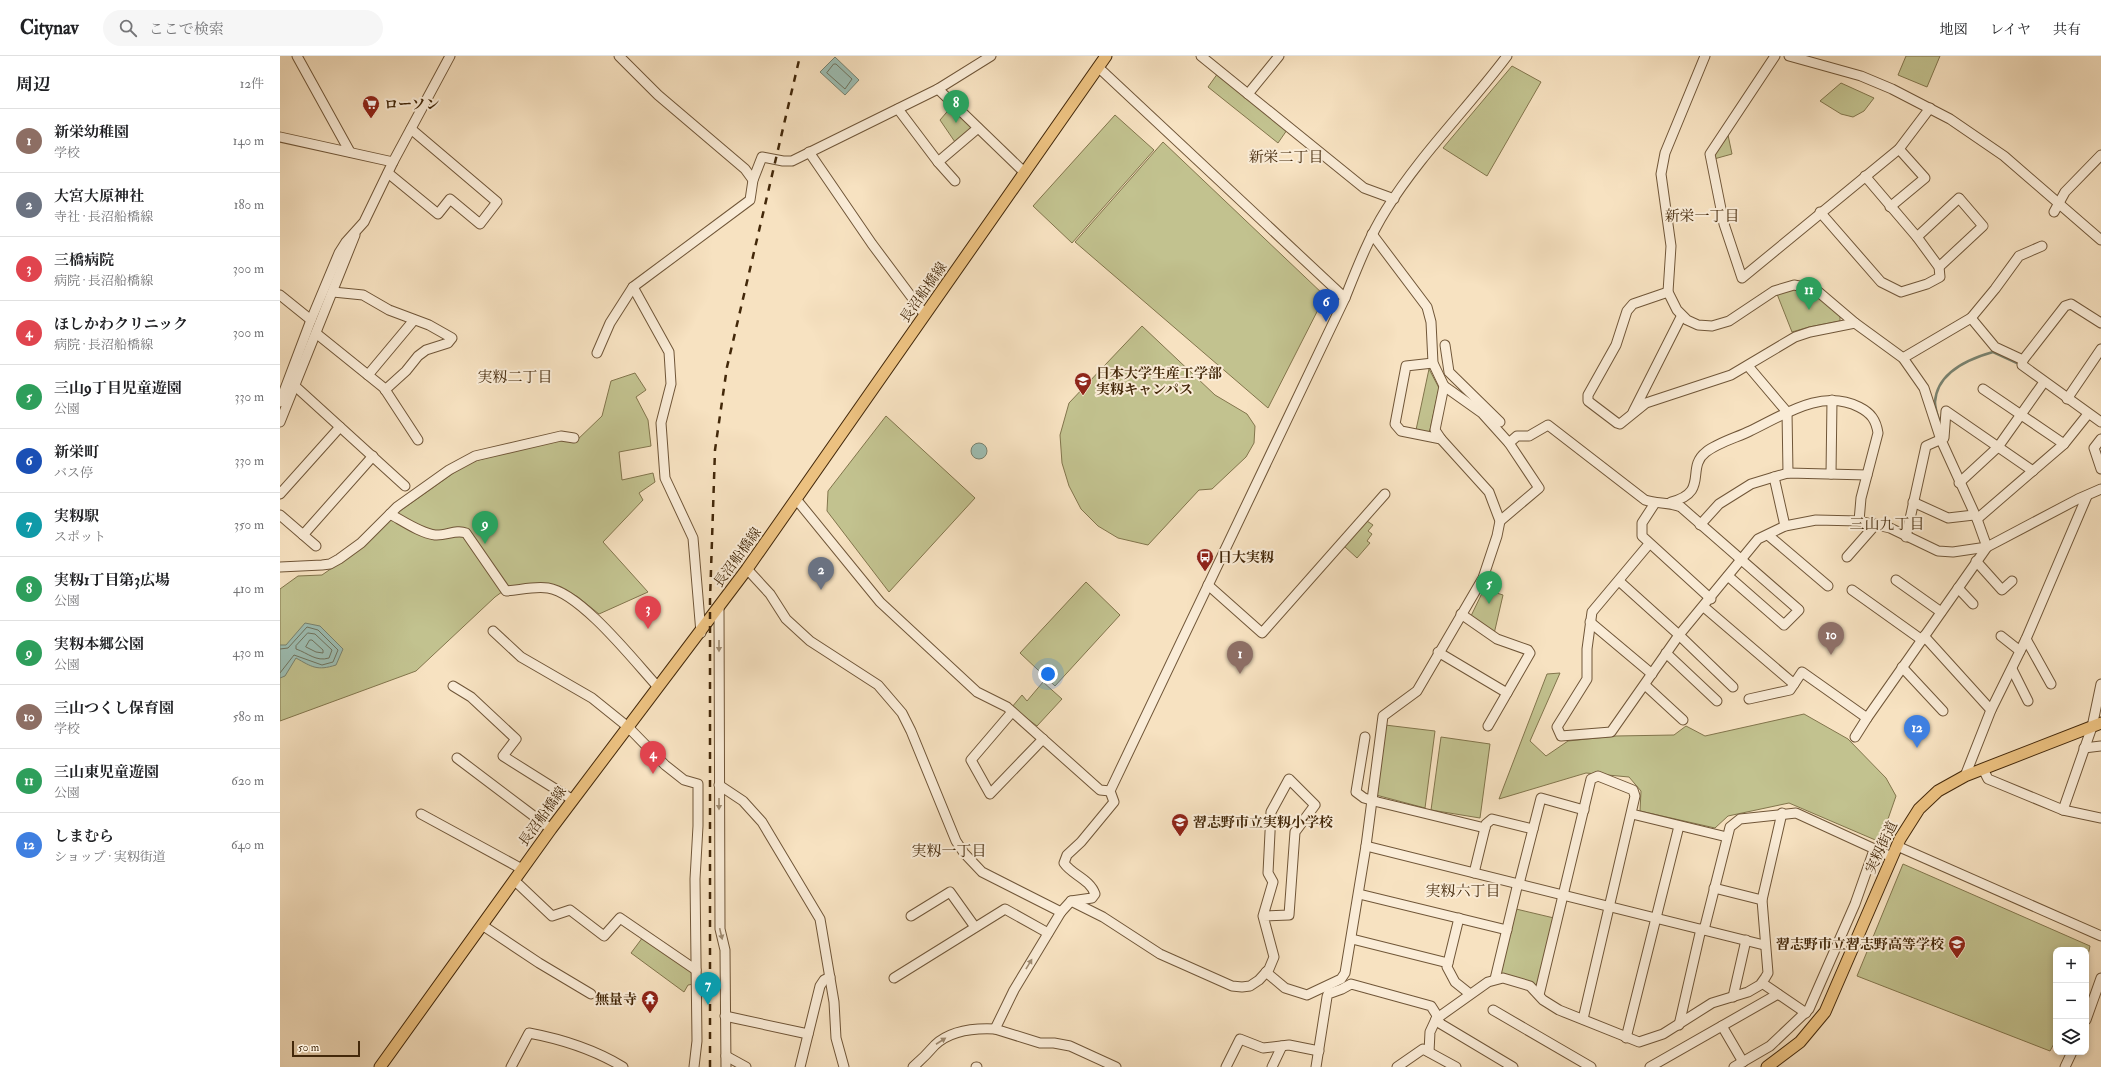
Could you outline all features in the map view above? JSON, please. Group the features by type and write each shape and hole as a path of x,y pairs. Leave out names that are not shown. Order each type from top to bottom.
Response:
{"main road":[{"name":"長沼船橋線","path":"380,1067 551,829 658,687 701,633 747,569 1106,56"},
{"name":"実籾街道","path":"1767,1067 1800,1042 1825,1012 1897,846 1908,824 1919,809 1938,791 1965,776 2096,725"}],"street":[{"path":"297,56 350,152"},
{"path":"280,402 311,320 339,253 346,242 364,222 393,162 450,56"},
{"path":"619,56 658,95 746,169 753,180"},
{"path":"597,353 610,323 633,287 750,200 753,180 762,157 783,161 792,160 938,89 990,56"},
{"path":"1201,56 1364,188 1394,199"},
{"path":"1248,94 1279,56"},
{"path":"995,1029 1014,990 1061,912 1071,901 1092,898 1095,894 1093,888 1076,873 1068,869 1064,863 1067,855 1081,842 1114,802 1110,791 1345,298 1372,234 1394,199 1507,56"},
{"path":"1705,56 1662,161 1662,190 1671,246 1668,292 1681,317 1698,325 1712,326 1729,321 1774,291 1786,286 1800,284 1815,289 1855,322 1903,358 1924,388 1941,440 1959,483 1976,517 1987,546"},
{"path":"1775,56 1710,154 1724,224 1742,278 1820,212 1899,149 1930,108"},
{"path":"1789,56 1861,76 1930,108 2004,156 2101,240"},
{"path":"1098,67 1345,298"},
{"path":"938,89 1024,173"},
{"path":"898,109 938,162 955,181"},
{"path":"938,162 978,128"},
{"path":"388,173 438,214 450,199 480,224 497,202 411,129"},
{"path":"280,137 393,162"},
{"path":"1890,206 1925,178 1899,149"},
{"path":"809,152 872,244 925,315"},
{"path":"2054,212 2060,204 2065,192 2101,155"},
{"path":"1820,212 1881,282 1900,292 1927,284 1940,277 1939,267 1917,237 1865,176"},
{"path":"1917,237 1959,198 1983,226 1939,267"},
{"path":"280,422 317,334 356,232"},
{"path":"1372,234 1427,307 1431,322 1434,363 1444,386 1482,413 1508,443 1539,488 1500,521"},
{"path":"1903,358 1971,318 1996,289 2019,256 2042,246"},
{"path":"633,287 669,352 671,384 661,423 666,478 693,538 701,633"},
{"path":"333,292 363,295 389,310 429,325 452,338 448,343 426,350 418,356 406,371 385,390"},
{"path":"1668,292 1633,304 1627,311 1616,345 1605,368 1588,395 1588,401 1617,423 1620,424 1646,403 1717,381 1748,366 1795,337 1810,332 1855,322"},
{"path":"280,295 311,320"},
{"path":"2101,323 2071,304 2065,306 2023,360 2022,365 2067,399 2101,422"},
{"path":"1633,412 1681,317"},
{"path":"1971,318 1995,347 2023,360"},
{"path":"368,375 414,320"},
{"path":"317,334 385,390 418,440"},
{"path":"1445,345 1449,372 1500,422"},
{"path":"2067,399 2101,348"},
{"path":"1434,363 1406,366 1395,424 1401,431 1441,439"},
{"path":"1748,366 1787,412 1788,473"},
{"path":"1959,483 1998,447 2044,382"},
{"path":"296,386 405,486"},
{"path":"1266,972 1285,988 1307,995 1341,979 1347,967 1352,939 1366,846 1371,798 1384,716 1417,691 1438,652 1483,578 1497,536 1500,521 1489,492 1441,439 1435,430 1444,386"},
{"path":"1983,389 2064,444"},
{"path":"1508,443 1516,436 1529,436 1548,426 1645,500 1655,503 1671,502 1683,499 1694,487 1696,468 1706,452 1787,412 1814,401 1832,400 1851,403 1858,406 1873,418 1876,423 1878,433 1860,498 1859,521"},
{"path":"1831,474 1832,400"},
{"path":"1906,537 1926,446 1941,440 1946,435 1946,411 2033,470"},
{"path":"1914,502 1948,518 1976,517 2064,444 2088,414"},
{"path":"280,494 340,426"},
{"path":"280,567 330,564 361,543 390,514 449,470 475,456 561,436 574,438"},
{"path":"2101,439 2094,448 2101,469"},
{"path":"303,535 373,456"},
{"path":"1700,525 1719,504 1751,484 1774,477 1788,473 1867,475"},
{"path":"1774,477 1785,526"},
{"path":"1649,544 1592,612 1590,622 1587,679 1557,726 1561,736 1611,732 1679,635 1711,599 1740,558 1758,540 1785,526 1816,520 1859,521 1890,528 1906,537 1946,553 1987,546 2078,499 2101,489"},
{"path":"1208,585 1262,633 1385,494"},
{"path":"1965,776 1991,710 2026,639 2087,496"},
{"path":"796,499 880,602 977,692 1007,707 1100,790 1110,791"},
{"path":"1671,502 1681,507 1798,610 1784,626 1728,576"},
{"path":"1655,503 1642,523 1642,536 1711,599"},
{"path":"390,514 435,535 461,531 466,533 506,591 548,588 557,591 582,607 601,624 658,687"},
{"path":"280,515 316,546"},
{"path":"1847,557 1876,524"},
{"path":"1768,535 1828,586"},
{"path":"1854,737 1987,546"},
{"path":"1976,561 2002,590 2012,581"},
{"path":"747,569 770,594 791,624 810,641 878,685 902,713 911,731 956,841 964,853 982,872 1061,912"},
{"path":"1896,580 1941,612"},
{"path":"1619,581 1679,635 1732,687"},
{"path":"1958,588 1973,604"},
{"path":"1852,590 1923,638 1991,710"},
{"path":"719,607 720,929 725,950 726,1067"},
{"path":"1704,607 1794,684"},
{"path":"1461,614 1498,639 1528,650 1529,657 1488,726"},
{"path":"1590,622 1652,674"},
{"path":"493,631 521,657 592,698 628,727 665,765 684,780 698,784 698,826 695,879 697,1041 694,1067"},
{"path":"2001,636 2020,652"},
{"path":"2026,639 2051,684"},
{"path":"1438,652 1507,694"},
{"path":"1666,653 1717,701"},
{"path":"1902,667 1943,711"},
{"path":"2012,669 2028,701"},
{"path":"1749,699 1790,690 1802,672 1867,718"},
{"path":"2064,810 2084,748 2096,725 2101,684"},
{"path":"1645,685 1683,720"},
{"path":"453,686 471,697 516,740 503,756 573,800"},
{"path":"1012,712 971,760 990,794 1043,739"},
{"path":"1365,737 1356,792 1371,798 1485,828"},
{"path":"2084,748 2101,746"},
{"path":"457,758 551,829"},
{"path":"1983,769 1988,779 2064,810 2101,818"},
{"path":"1539,995 1591,779 1598,776 1633,790 1635,796 1583,1019"},
{"path":"1071,901 1103,917 1160,954 1232,986 1250,986 1266,972 1274,957 1263,916 1273,882 1268,873 1271,812 1289,779 1315,805 1295,832 1289,915 1263,916"},
{"path":"719,785 743,801 762,822 820,919 830,977 836,1038 844,1067"},
{"path":"1495,979 1540,798 1584,810"},
{"path":"1429,1052 1430,1032 1437,1018 1470,994 1495,979 1508,978 1530,986 1543,1000 1559,1010 1639,1042 1663,1034 1712,1003 1748,992 1762,983 1768,972 1764,945 1762,900 1782,813"},
{"path":"1679,1024 1727,837 1730,827 1740,819 1782,813 1796,813 1892,857"},
{"path":"421,814 522,869"},
{"path":"1632,814 1727,837"},
{"path":"1474,872 1486,824 1492,819 1533,828"},
{"path":"1626,1038 1678,826"},
{"path":"1366,846 1764,945"},
{"path":"1897,846 2101,936"},
{"path":"1734,1067 1770,1046 1806,1013 1855,904 1874,850"},
{"path":"514,880 552,916 570,910 604,936 620,918 696,970"},
{"path":"1714,888 1762,900"},
{"path":"911,916 950,892 975,927"},
{"path":"1359,894 1507,930"},
{"path":"894,978 1005,909 1048,933"},
{"path":"1459,918 1447,967 1450,976 1455,982 1470,994"},
{"path":"482,925 539,963 591,994"},
{"path":"1352,939 1448,963"},
{"path":"1733,997 1746,940"},
{"path":"800,1067 820,986 824,980 830,977"},
{"path":"2087,1019 2097,1006 2101,978"},
{"path":"1341,979 1347,986"},
{"path":"1762,983 1806,1013"},
{"path":"1316,1067 1328,994 1350,984 1431,1006 1441,1024 1513,1067"},
{"path":"1650,1067 1778,994"},
{"path":"1493,1010 1590,1067"},
{"path":"726,1016 808,1034"},
{"path":"1722,1026 1743,1062"},
{"path":"913,1067 942,1039 961,1031 978,1028 995,1029 1040,1044 1054,1043 1070,1046 1116,1067"},
{"path":"511,1067 529,1032 551,1037 581,1048 609,1059 623,1067"},
{"path":"1226,1067 1240,1039 1263,1048 1289,1046 1319,1051"},
{"path":"1272,1067 1282,1046"},
{"path":"1397,1067 1423,1049 1456,1067"},
{"path":"2065,1067 2071,1055"},
{"path":"726,1056 746,1067"}],"green space":[{"path":"1906,56 1940,56 1927,87 1898,75"},
{"path":"1512,66 1541,82 1487,176 1443,148"},
{"path":"1218,73 1287,130 1278,143 1208,87"},
{"path":"1841,83 1874,98 1864,111 1853,117 1841,114 1820,101"},
{"path":"952,106 973,126 955,142 940,120"},
{"path":"1115,115 1154,150 1072,243 1033,206"},
{"path":"1728,135 1732,154 1714,159 1713,156"},
{"path":"1163,142 1325,296 1268,408 1075,242"},
{"path":"1794,289 1811,292 1840,314 1840,321 1792,332 1777,294"},
{"path":"1142,326 1215,395 1247,414 1255,426 1254,443 1246,457 1212,489 1199,490 1148,545 1118,538 1098,526 1081,509 1069,486 1062,463 1060,435 1069,403"},
{"path":"1429,369 1439,388 1430,430 1427,433 1416,430"},
{"path":"635,373 646,390 636,397 648,420 651,446 619,452 622,480 653,473 655,482 639,493 643,500 603,542 648,592 599,614 578,597 566,590 554,586 510,586 495,597 416,671 280,721 280,589 298,576 322,575 362,547 390,518 462,467 478,460 561,439 575,442 602,416 611,381"},
{"path":"886,416 975,498 889,592 827,511 828,491"},
{"path":"1367,521 1373,525 1368,531 1372,534 1367,541 1370,543 1357,558 1344,546"},
{"path":"1086,582 1120,615 1055,686 1020,653"},
{"path":"1484,589 1503,595 1494,634 1471,616"},
{"path":"1560,673 1530,741 1546,756 1568,741 1616,736 1674,735 1686,726 1705,736 1804,714 1848,739 1886,778 1896,796 1880,842 1789,803 1728,816 1715,828 1640,811 1641,791 1629,777 1586,773 1499,799 1547,674"},
{"path":"1043,682 1062,699 1037,726 1012,707 1022,695 1027,701"},
{"path":"1385,725 1435,731 1425,808 1376,795"},
{"path":"1441,737 1490,744 1480,818 1431,810"},
{"path":"1903,864 2090,946 2089,951 2089,947 2053,947 2053,1046 2050,1051 1857,976"},
{"path":"1516,909 1554,918 1537,988 1520,978 1499,975"},
{"path":"643,937 694,972 694,984 688,985 684,992 631,953"}],"water":[{"path":"835,57 859,80 845,95 820,72"},
{"path":"976,443 982,443 987,448 985,457 982,459 976,459 971,454 971,448"},
{"path":"305,623 320,626 343,649 336,665 319,668 306,664 296,658 285,676 280,678 280,645 286,645"}],"waterway":[{"path":"1941,427 1936,411 1935,402 1937,392 1941,383 1955,368 1993,352 2017,363"}],"railway":[{"path":"710,1067 710,600 715,450 727,367 800,56"}],"place":[{"name":"ローソン","path":"371,119"},
{"name":"実籾1丁目第3広場","path":"956,123"},
{"name":"三山東児童遊園","path":"1809,310"},
{"name":"新栄町","path":"1326,322"},
{"name":"日本大学生産工学部 実籾キャンパス","path":"1083,396"},
{"name":"実籾本郷公園","path":"485,544"},
{"name":"日大実籾","path":"1205,572"},
{"name":"大宮大原神社","path":"821,590"},
{"name":"三山9丁目児童遊園","path":"1489,604"},
{"name":"三橋病院","path":"648,629"},
{"name":"三山つくし保育園","path":"1831,655"},
{"name":"新栄幼稚園","path":"1240,674"},
{"name":"しまむら","path":"1917,748"},
{"name":"ほしかわクリニック","path":"653,774"},
{"name":"習志野市立実籾小学校","path":"1180,837"},
{"name":"習志野市立習志野高等学校","path":"1957,959"},
{"name":"実籾駅","path":"708,1005"},
{"name":"無量寺","path":"650,1014"}],"district":[{"name":"新栄二丁目","path":"1286,157"},
{"name":"新栄一丁目","path":"1702,216"},
{"name":"実籾二丁目","path":"515,377"},
{"name":"三山九丁目","path":"1887,524"},
{"name":"実籾一丁目","path":"949,851"},
{"name":"実籾六丁目","path":"1463,891"}]}
